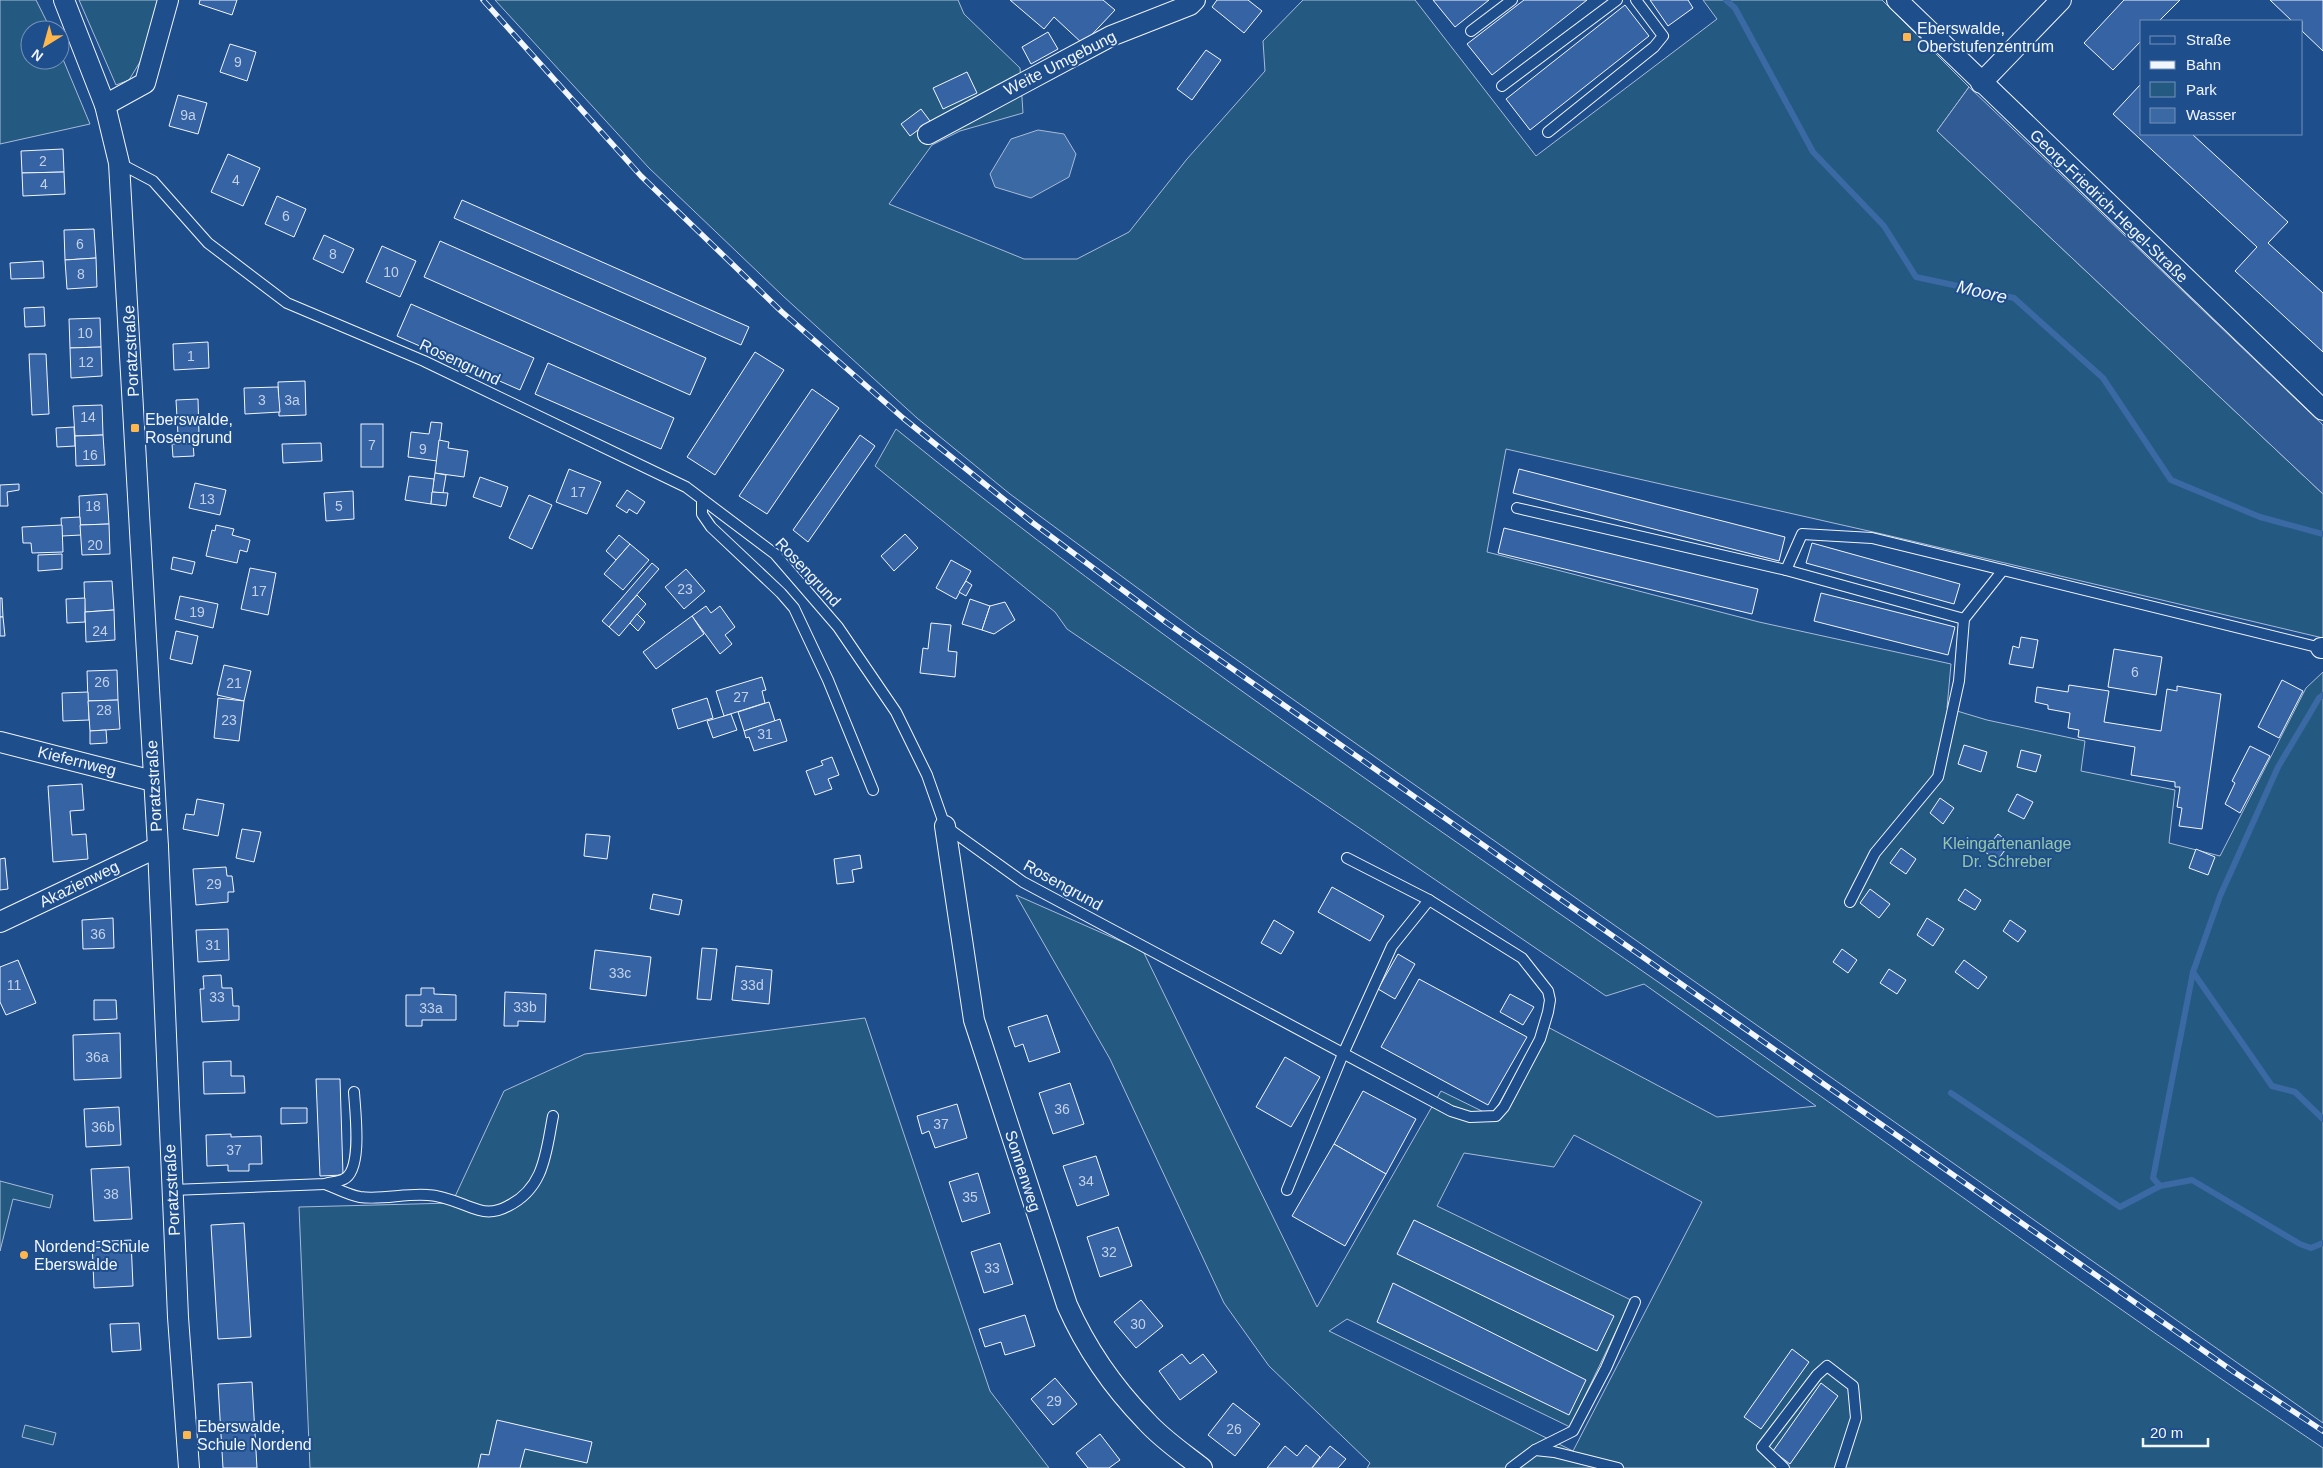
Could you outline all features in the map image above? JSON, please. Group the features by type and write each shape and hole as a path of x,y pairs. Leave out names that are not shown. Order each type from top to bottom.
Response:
{"street":[{"name":"Poratzstraße","path":"64,0 73,17 105,105 119,163 158,847 172,1190 189,1468"},
{"path":"105,105 145,84 168,0"},
{"name":"Weite Umgebung","path":"928,134 1111,36 1190,5 1195,0"},
{"name":"Georg-Friedrich-Hegel-Straße","path":"1897,0 1981,83 2323,410"},
{"path":"1981,83 2061,0"},
{"name":"Kiefernweg","path":"0,742 153,781"},
{"name":"Sonnenweg","path":"945,826 974,1020 1067,1305 1081,1337 1102,1368 1146,1422 1202,1468"},
{"name":"Akazienweg","path":"0,922 158,847"}],"lane":[{"path":"1471,31 1512,0"},
{"path":"1502,86 1617,0"},
{"path":"1548,132 1654,47 1663,36 1636,0"},
{"name":"Rosengrund","path":"119,163 152,180 208,243 287,303 432,365 686,487 775,554 838,627 896,712 927,775 945,826 1023,882 1451,1112 1470,1116 1496,1116 1504,1107 1540,1039 1548,1012 1550,1000 1548,991 1522,958 1429,900"},
{"path":"702,500 702,514 710,527 781,592 794,608 828,680 873,790"},
{"path":"1517,508 1786,570 1964,619"},
{"path":"1786,570 1802,534 1872,538 2322,648"},
{"path":"1850,902 1875,853 1938,777 1959,681 1964,619 2004,570"},
{"path":"1287,1190 1343,1054 1392,946 1429,900 1347,858"},
{"path":"172,1190 324,1184 345,1179 353,1169 356,1157 354,1092"},
{"path":"324,1184 361,1197 431,1195 448,1198 479,1210 490,1212 503,1209 518,1202 536,1184 544,1160 553,1116"},
{"path":"1511,1468 1535,1450 1573,1431 1606,1368 1635,1302"},
{"path":"1784,1468 1762,1446 1816,1375 1827,1366 1853,1386 1856,1418 1840,1468"},
{"path":"1535,1450 1554,1452 1618,1468"}],"green space":[{"path":"0,0 36,0 46,20 20,20 20,70 68,70 90,124 0,144"},
{"path":"79,0 158,0 143,57 129,80 116,85"},
{"name":"Kleingartenanlage Dr. Schreber","path":"495,0 958,0 964,14 1020,68 1023,113 960,131 932,145 889,204 1024,259 1077,259 1129,232 1187,159 1265,71 1263,41 1303,0 1415,0 1536,156 1717,19 1703,0 1882,0 1969,87 1937,131 2323,494 2323,638 1882,534 1506,449 1487,552 1759,622 1951,664 1947,708 1987,720 2085,741 2081,771 2175,790 2169,843 2220,856 2306,688 2323,672 2323,1423 1200,634 1010,494 917,418 783,296 649,168"},
{"path":"896,429 1086,577 1280,718 1755,1050 2159,1336 2323,1448 2323,1468 1367,1468 1370,1463 1269,1366 1224,1303 1110,1059 1016,895 1143,951 1317,1307 1441,1091 1492,1116 1544,1025 1717,1117 1816,1106 1644,984 1606,996 1067,629 1055,612 875,466","holes":["1574,1135 1702,1202 1573,1451 1329,1331 1347,1319 1570,1427 1631,1300 1437,1206 1464,1153 1554,1167"]},
{"path":"865,1018 990,1391 1049,1468 310,1468 299,1207 452,1203 504,1091 585,1054"},
{"path":"0,1181 53,1195 50,1208 13,1199 0,1251"},
{"path":"25,1425 56,1433 53,1445 22,1437"}],"shaded area":[{"path":"1969,87 2323,425 2323,494 1937,131"}],"water":[{"path":"1038,130 1064,134 1076,154 1069,177 1031,198 995,187 990,174 1011,139"}],"building":[{"path":"200,0 237,0 232,15 199,4"},
{"path":"1010,0 1103,0 1115,10 1083,44 1054,17 1044,29"},
{"path":"1217,0 1248,0 1262,11 1244,33 1212,7"},
{"path":"1433,0 1489,0 1455,27"},
{"path":"1524,0 1587,0 1492,75 1467,44"},
{"path":"1650,0 1688,0 1693,8 1668,26"},
{"path":"2124,0 2180,0 2160,20 2140,20 2140,42 2113,70 2084,43"},
{"path":"2270,0 2323,0 2323,51 2303,32 2303,20 2291,20"},
{"path":"1625,5 1649,36 1530,130 1506,99"},
{"path":"1048,32 1058,49 1031,64 1022,47"},
{"path":"230,44 256,52 247,81 220,72"},
{"path":"1206,50 1221,60 1192,100 1177,89"},
{"path":"967,72 977,93 943,109 933,88"},
{"path":"2140,85 2140,135 2193,135 2288,222 2268,243 2323,293 2323,352 2235,271 2257,247 2113,114"},
{"path":"178,95 207,103 198,134 169,126"},
{"path":"921,109 930,121 910,136 901,124"},
{"path":"63,149 64,172 22,173 21,151"},
{"path":"228,154 260,168 243,206 211,192"},
{"path":"64,172 65,194 23,196 22,173"},
{"path":"277,196 306,209 294,237 265,224"},
{"path":"462,200 749,327 741,345 454,218"},
{"path":"94,229 96,258 65,260 64,230"},
{"path":"324,235 354,249 343,273 313,259"},
{"path":"440,241 706,358 690,395 424,277"},
{"path":"382,246 416,261 400,297 366,282"},
{"path":"96,258 97,287 67,289 65,260"},
{"path":"43,261 44,278 11,279 10,263"},
{"path":"411,304 534,358 520,390 397,336"},
{"path":"44,307 45,326 25,327 24,308"},
{"path":"100,318 101,347 70,348 69,319"},
{"path":"208,342 209,368 174,370 173,344"},
{"path":"101,347 102,376 71,378 70,348"},
{"path":"755,352 784,370 715,475 687,457"},
{"path":"29,354 46,354 49,414 32,415"},
{"path":"548,363 674,418 661,449 535,394"},
{"path":"305,381 306,415 279,416 278,382"},
{"path":"278,387 280,412 245,414 244,388"},
{"path":"812,389 839,408 767,514 739,496"},
{"path":"198,399 199,435 178,435 176,400"},
{"path":"102,405 103,435 75,436 73,406"},
{"path":"431,422 442,423 437,461 408,457 411,432 429,434"},
{"path":"361,424 383,424 383,467 361,467"},
{"path":"74,427 75,446 57,447 56,428"},
{"path":"103,435 105,465 76,466 75,436"},
{"path":"860,435 875,446 808,542 793,530"},
{"path":"439,440 449,442 448,448 468,451 464,477 435,473"},
{"path":"193,443 194,456 173,457 172,444"},
{"path":"321,443 322,461 283,463 282,444"},
{"path":"569,469 601,482 587,514 556,502"},
{"path":"1519,469 1785,537 1779,561 1513,493"},
{"path":"435,473 446,475 443,493 432,492"},
{"path":"409,476 434,479 431,504 405,500"},
{"path":"480,477 508,487 501,507 473,497"},
{"path":"195,483 226,490 220,515 189,508"},
{"path":"19,484 19,490 7,492 8,506 0,506 0,485"},
{"path":"627,490 645,502 637,514 629,509 627,513 616,506"},
{"path":"353,491 354,519 326,521 324,493"},
{"path":"432,492 448,493 446,506 431,504"},
{"path":"107,494 109,524 80,525 79,496"},
{"path":"529,495 552,505 532,549 509,538"},
{"path":"80,517 81,535 62,536 61,518"},
{"path":"109,524 110,554 82,555 80,525"},
{"path":"62,525 63,552 32,553 31,543 23,543 22,527"},
{"path":"216,525 234,529 232,535 250,540 247,552 240,550 237,563 206,556 212,530 215,531"},
{"path":"1504,528 1758,589 1752,614 1498,553"},
{"path":"905,534 918,548 894,571 881,556"},
{"path":"619,535 630,544 616,560 606,551"},
{"path":"1812,543 1960,584 1954,604 1806,563"},
{"path":"630,544 649,560 623,590 604,574"},
{"path":"62,554 62,569 38,571 38,555"},
{"path":"173,557 195,562 192,574 171,569"},
{"path":"951,560 971,571 956,599 936,588"},
{"path":"652,563 659,569 609,627 602,621"},
{"path":"250,568 276,573 268,615 241,609"},
{"path":"686,569 705,591 684,609 665,587"},
{"path":"112,581 114,610 85,612 84,582"},
{"path":"966,581 972,585 966,596 959,592"},
{"path":"1821,593 1955,627 1948,655 1814,621"},
{"path":"637,595 646,604 619,636 609,627"},
{"path":"180,596 218,604 213,628 175,619"},
{"path":"0,598 2,598 3,617 0,617"},
{"path":"85,598 85,622 67,623 66,599"},
{"path":"970,599 990,606 982,630 962,624"},
{"path":"1005,602 1015,620 994,634 982,630 990,606"},
{"path":"706,606 711,613 720,606 735,627 725,635 732,644 720,654 692,616"},
{"path":"114,610 115,640 86,642 85,612"},
{"path":"637,614 645,622 638,631 630,623"},
{"path":"692,616 704,634 656,669 643,652"},
{"path":"0,617 3,617 5,636 0,636"},
{"path":"931,623 951,625 948,651 957,652 955,677 920,673 923,648 928,649"},
{"path":"176,631 198,636 192,664 170,659"},
{"path":"2021,637 2038,640 2033,668 2009,664 2013,646 2019,648"},
{"path":"2114,649 2162,657 2156,695 2108,687"},
{"path":"224,665 251,671 244,701 217,695"},
{"path":"117,670 118,700 88,701 87,671"},
{"path":"762,677 766,690 762,691 765,703 724,716 716,691"},
{"path":"2282,680 2303,691 2279,738 2258,727"},
{"path":"2069,685 2109,691 2104,722 2161,731 2167,689 2177,691 2177,686 2221,694 2202,829 2179,826 2182,808 2177,807 2180,787 2175,787 2175,782 2131,775 2135,747 2078,737 2079,730 2068,728 2070,713 2048,709 2048,705 2035,702 2037,687 2068,692"},
{"path":"88,692 89,720 63,721 62,693"},
{"path":"218,698 244,701 239,741 214,738"},
{"path":"707,698 713,718 678,729 672,709"},
{"path":"118,700 120,729 90,731 88,701"},
{"path":"769,702 775,721 744,731 738,712"},
{"path":"731,714 737,730 713,738 707,721"},
{"path":"780,719 787,741 754,751 749,737 746,738 744,731"},
{"path":"106,730 107,743 90,744 90,731"},
{"path":"1964,745 1987,752 1981,772 1958,764"},
{"path":"2250,746 2270,756 2240,813 2225,804 2235,783 2232,781"},
{"path":"2021,750 2041,755 2036,772 2017,767"},
{"path":"832,757 839,775 828,779 832,789 815,795 806,771 823,765 821,761"},
{"path":"82,784 84,810 70,811 72,835 86,834 88,859 53,862 48,786"},
{"path":"2017,794 2033,802 2024,819 2008,811"},
{"path":"1940,798 1954,808 1943,824 1930,813"},
{"path":"197,799 224,804 218,836 183,829 186,814 194,815"},
{"path":"242,829 261,832 254,862 236,858"},
{"path":"586,834 610,836 607,859 584,856"},
{"path":"1998,834 2010,843 1997,861 1984,851"},
{"path":"1901,848 1916,859 1906,874 1890,863"},
{"path":"2196,849 2215,857 2208,875 2189,868"},
{"path":"860,855 862,868 852,870 854,882 837,884 834,859"},
{"path":"5,858 8,889 0,890 0,859"},
{"path":"226,867 227,876 232,876 234,892 228,892 228,902 196,905 193,869"},
{"path":"1332,887 1384,916 1370,941 1318,912"},
{"path":"1870,889 1890,904 1879,918 1860,903"},
{"path":"1965,889 1981,900 1975,910 1958,900"},
{"path":"653,894 682,900 679,915 650,909"},
{"path":"113,918 114,948 83,949 82,920"},
{"path":"1927,918 1944,929 1933,946 1917,935"},
{"path":"1274,920 1294,932 1281,954 1261,943"},
{"path":"2010,920 2026,931 2018,942 2003,931"},
{"path":"228,929 229,960 198,962 196,930"},
{"path":"702,948 717,949 711,1000 697,999"},
{"path":"1842,949 1857,960 1848,973 1833,962"},
{"path":"595,950 651,957 646,996 590,989"},
{"path":"1398,954 1415,964 1395,999 1378,989"},
{"path":"18,960 36,1003 6,1015 0,1002 0,967"},
{"path":"1964,960 1987,977 1978,989 1955,972"},
{"path":"736,966 772,970 769,1004 732,1000"},
{"path":"1889,969 1906,980 1897,994 1880,983"},
{"path":"221,975 222,988 232,988 233,1006 239,1006 239,1020 202,1022 200,989 204,989 203,976"},
{"path":"1419,979 1527,1037 1488,1105 1381,1047"},
{"path":"421,988 434,988 434,994 456,995 456,1020 422,1020 422,1026 406,1026 406,995 421,995"},
{"path":"505,992 546,994 545,1022 518,1021 518,1026 504,1026"},
{"path":"1510,994 1534,1007 1523,1025 1500,1012"},
{"path":"94,1000 116,1000 117,1019 94,1020"},
{"path":"1047,1015 1060,1052 1029,1062 1023,1044 1015,1047 1008,1027"},
{"path":"120,1033 121,1078 74,1080 73,1035"},
{"path":"1285,1057 1320,1077 1291,1127 1256,1107"},
{"path":"231,1061 231,1076 244,1076 245,1093 204,1094 203,1062"},
{"path":"316,1079 340,1079 343,1175 320,1176"},
{"path":"1070,1083 1084,1124 1053,1134 1039,1093"},
{"path":"1363,1091 1416,1119 1386,1174 1334,1144"},
{"path":"957,1104 967,1138 935,1148 929,1131 922,1134 917,1116"},
{"path":"119,1107 121,1145 86,1147 84,1109"},
{"path":"281,1108 307,1108 307,1123 281,1124"},
{"path":"231,1134 231,1137 261,1136 262,1164 249,1164 249,1171 228,1171 228,1165 207,1166 206,1135"},
{"path":"1334,1144 1386,1174 1345,1246 1292,1216"},
{"path":"1096,1156 1109,1195 1077,1206 1063,1166"},
{"path":"129,1167 132,1219 94,1221 91,1169"},
{"path":"978,1173 990,1213 962,1222 949,1182"},
{"path":"1414,1220 1614,1316 1597,1351 1397,1254"},
{"path":"244,1223 251,1337 218,1339 211,1225"},
{"path":"1118,1227 1132,1266 1100,1277 1087,1237"},
{"path":"131,1240 133,1286 94,1288 92,1242"},
{"path":"1000,1243 1013,1284 984,1293 971,1252"},
{"path":"1393,1283 1586,1380 1569,1415 1377,1322"},
{"path":"1141,1300 1163,1326 1136,1348 1114,1322"},
{"path":"1025,1315 1035,1346 1005,1355 1001,1342 985,1347 979,1329"},
{"path":"139,1323 141,1350 112,1352 110,1324"},
{"path":"1792,1349 1809,1362 1761,1429 1744,1417"},
{"path":"1182,1354 1190,1364 1203,1354 1217,1372 1180,1400 1159,1371"},
{"path":"1055,1378 1077,1404 1053,1425 1031,1399"},
{"path":"252,1382 257,1468 223,1468 218,1384"},
{"path":"1821,1383 1838,1396 1790,1464 1773,1451"},
{"path":"1233,1403 1260,1424 1235,1456 1208,1435"},
{"path":"497,1420 592,1442 587,1463 525,1449 520,1468 478,1468 481,1454 489,1455"},
{"path":"1100,1434 1120,1460 1109,1468 1088,1468 1076,1453"},
{"path":"1306,1445 1320,1457 1312,1468 1267,1468 1285,1446 1297,1456"},
{"path":"1330,1446 1346,1459 1338,1468 1312,1468"}],"waterway":[{"name":"Moore","path":"1726,0 1735,8 1813,152 1884,226 1916,277 2014,298 2103,378 2171,480 2260,517 2323,534"},
{"path":"2323,695 2319,698 2278,767 2220,896 2193,972 2272,1086 2295,1092 2323,1119"},
{"path":"2160,1186 2153,1178 2193,972"},
{"path":"1951,1093 2120,1207 2160,1186 2192,1180 2300,1244 2311,1248 2323,1243"}],"railway":[{"path":"483,0 641,176 782,312 903,418 1033,523 1167,623 2234,1372 2323,1431"}],"place":[{"name":"Eberswalde, Oberstufenzentrum","path":"1907,37"},
{"name":"Eberswalde, Rosengrund","path":"135,428"},
{"name":"Nordend-Schule Eberswalde","path":"24,1255"},
{"name":"Eberswalde, Schule Nordend","path":"187,1435"}]}
